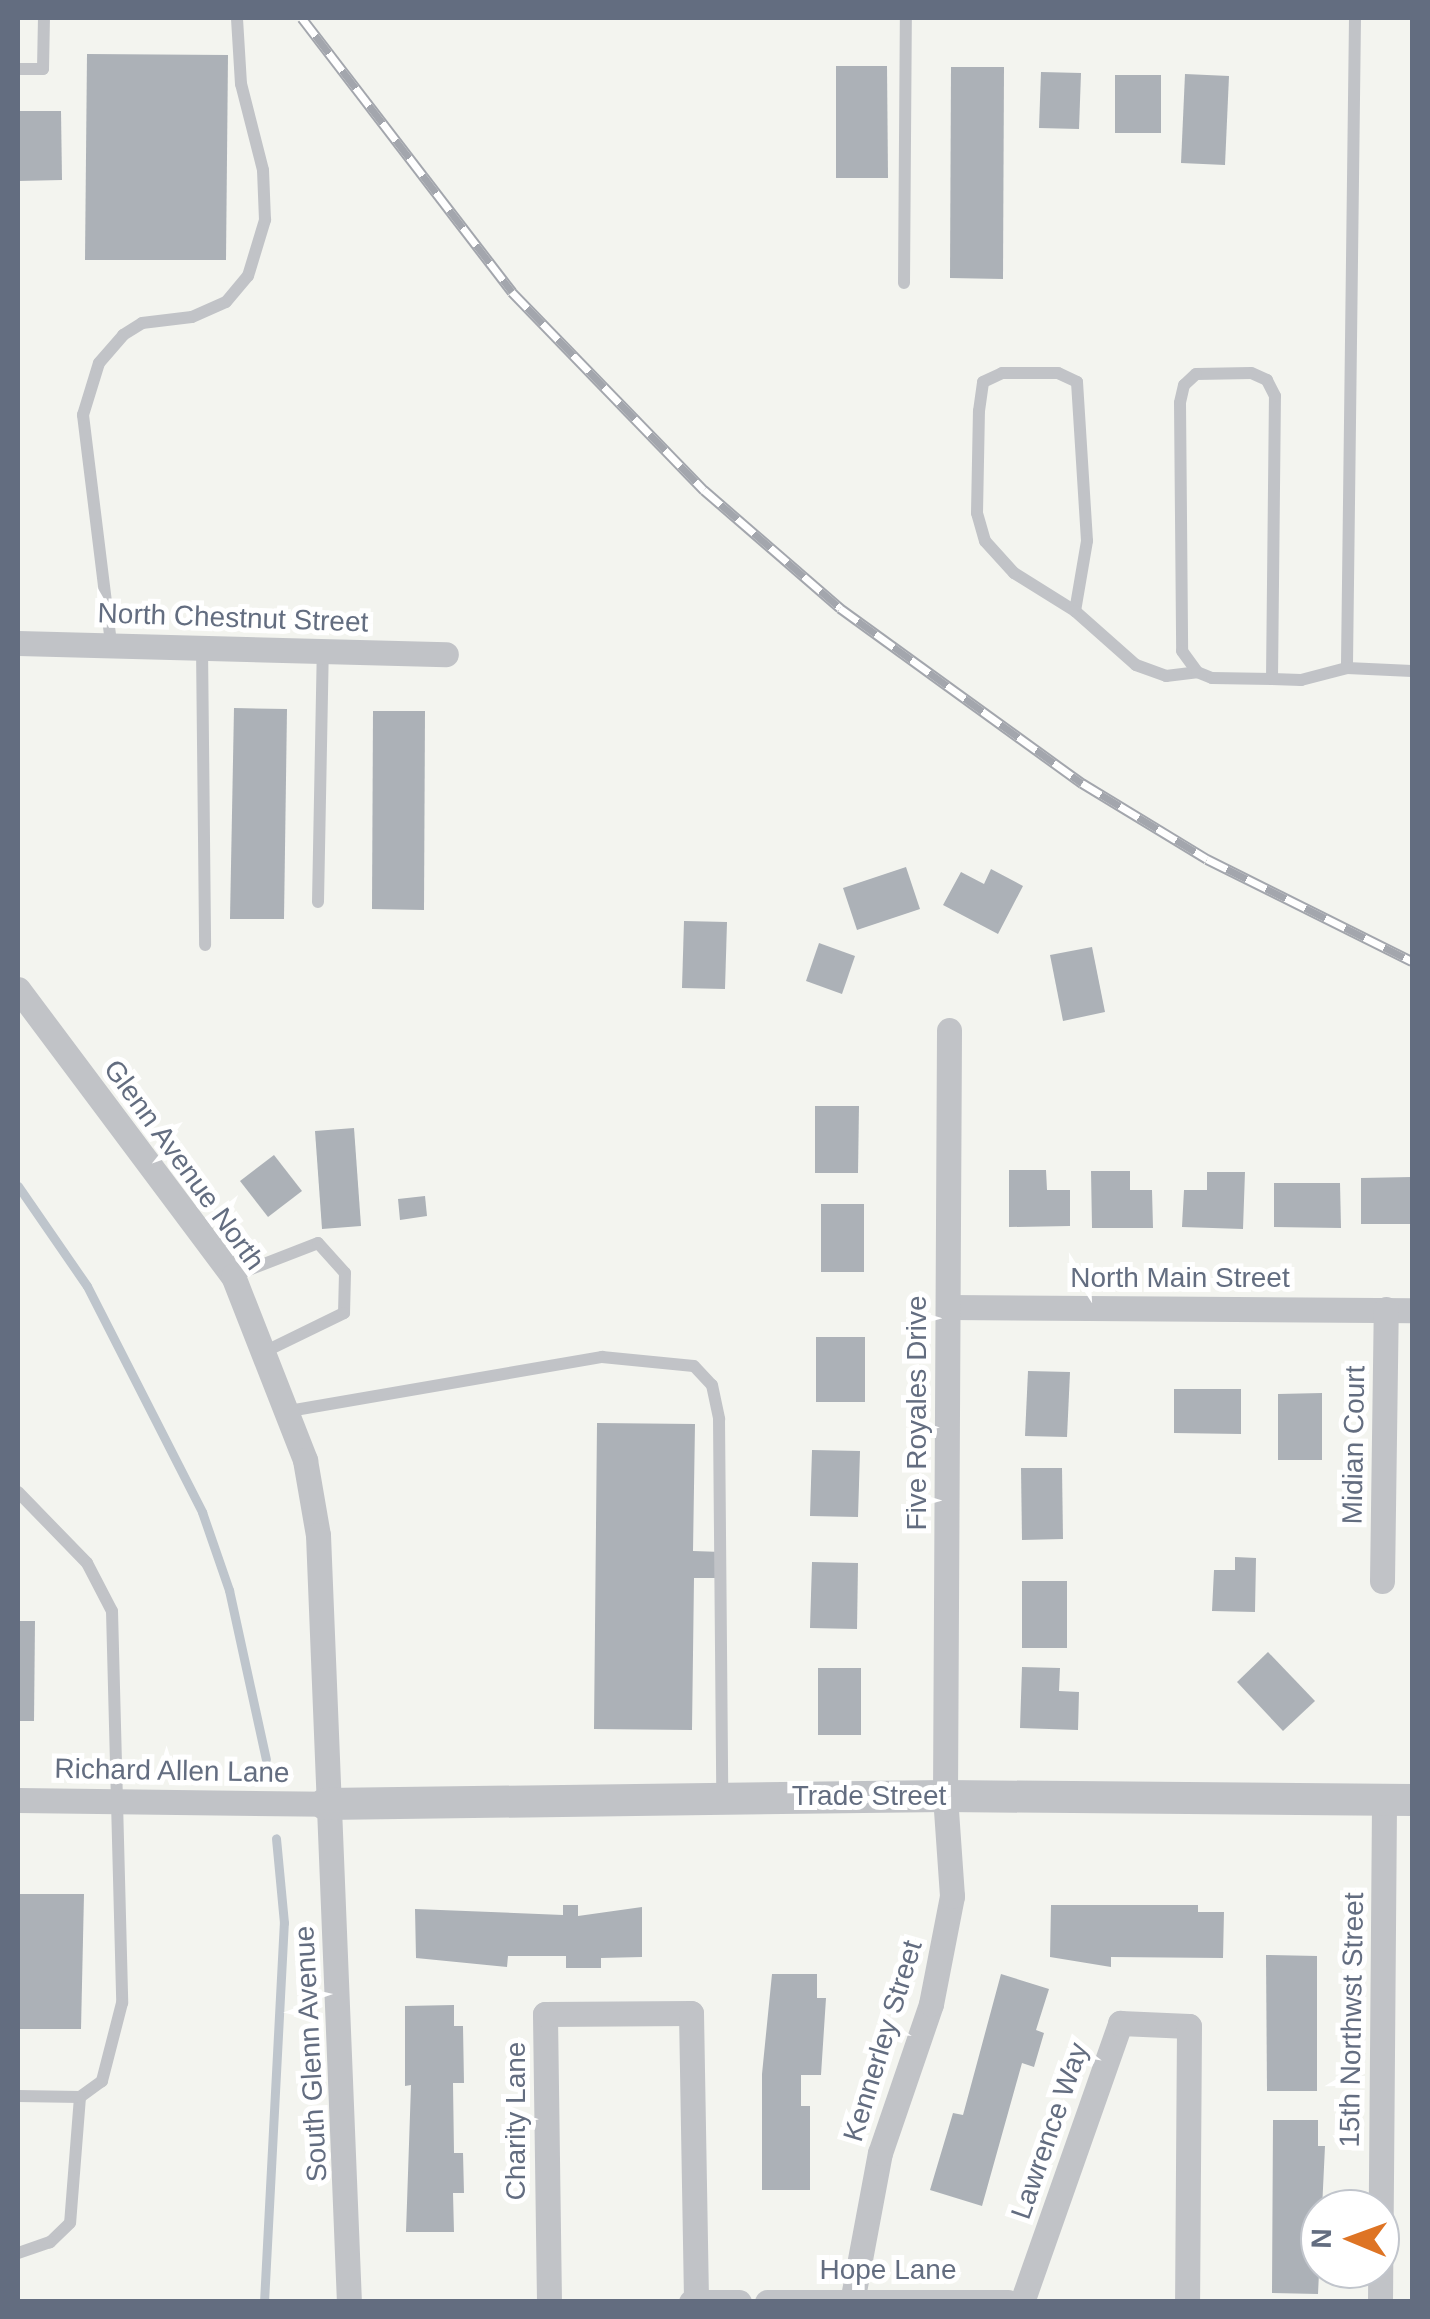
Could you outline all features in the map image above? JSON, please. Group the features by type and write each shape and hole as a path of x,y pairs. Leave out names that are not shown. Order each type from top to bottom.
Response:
{"street":[{"name":"North Chestnut Street","path":"18,642 446,654"},
{"name":"Glenn Avenue North","path":"18,989 234,1276 289,1411 318,1535 326,1804"},
{"name":"Five Royales Drive","path":"945,1796 949,1030"},
{"name":"North Main Street","path":"948,1307 1412,1310"},
{"name":"Midian Court","path":"1382,1581 1386,1309"},
{"name":"Trade Street","path":"326,1804 945,1796 1398,1800"},
{"name":"Kennerley Street","path":"852,2299 880,2154 943,1958 952,1896 945,1796"},
{"name":"Richard Allen Lane","path":"18,1800 326,1804"},
{"name":"15th Northwst Street","path":"1380,2302 1398,1800"},
{"name":"South Glenn Avenue","path":"326,1804 349,2179 349,2302"},
{"name":"Charity Lane","path":"549,2302 546,2014 691,2014 693,2301"},
{"name":"Lawrence Way","path":"1022,2302 1120,2024 1189,2026 1186,2302"},
{"path":"693,2301 739,2302"},
{"name":"Hope Lane","path":"767,2302 1008,2302"}],"lane":[{"path":"18,69 43,70 44,18"},
{"path":"111,643 84,414 99,362 123,335 142,323 192,317 226,302 248,276 265,220 263,170 241,84 238,18"},
{"path":"904,283 906,18"},
{"path":"1347,668 1355,18"},
{"path":"1075,611 1087,541 1077,382 1058,373 1002,373 982,382 978,411 977,513 986,541 1014,572 1075,611 1136,664 1166,676 1197,672 1272,679 1347,668 1412,671"},
{"path":"1197,672 1182,651 1180,404 1184,385 1196,374 1251,373 1267,380 1275,396 1272,679"},
{"path":"202,648 205,945"},
{"path":"318,902 322,651"},
{"path":"234,1276 318,1243 345,1273 344,1313 266,1351"},
{"path":"289,1411 602,1357 694,1366 712,1385 719,1419 722,1797"},
{"path":"18,1492 87,1563 112,1611 113,1800 122,2003 102,2081 80,2097 18,2096"},
{"path":"18,2253 50,2242 70,2223 80,2097"}],"building":[{"path":"87,54 228,55 226,260 85,260"},
{"path":"836,66 887,66 888,178 836,178"},
{"path":"951,67 1004,67 1003,279 950,278"},
{"path":"1041,72 1081,73 1079,129 1039,128"},
{"path":"1185,74 1229,76 1225,165 1181,163"},
{"path":"1115,75 1161,75 1161,133 1115,133"},
{"path":"18,111 61,111 62,180 18,181"},
{"path":"234,708 287,709 284,919 230,919"},
{"path":"373,711 425,711 424,910 372,909"},
{"path":"906,867 920,909 857,930 843,888"},
{"path":"991,869 1023,886 998,934 943,905 961,872 984,884"},
{"path":"684,921 727,922 725,989 682,988"},
{"path":"819,943 855,956 842,994 806,981"},
{"path":"1092,947 1105,1012 1063,1021 1050,955"},
{"path":"815,1106 859,1106 858,1173 815,1173"},
{"path":"354,1128 361,1226 322,1229 315,1131"},
{"path":"274,1155 302,1191 268,1217 240,1181"},
{"path":"1009,1170 1046,1170 1047,1190 1070,1190 1070,1226 1009,1227"},
{"path":"1091,1171 1130,1171 1130,1190 1152,1190 1153,1228 1092,1228"},
{"path":"1207,1172 1245,1172 1243,1229 1182,1227 1184,1190 1207,1190"},
{"path":"1412,1177 1412,1224 1361,1224 1361,1178"},
{"path":"1274,1183 1340,1183 1341,1228 1274,1227"},
{"path":"425,1196 427,1216 400,1220 398,1199"},
{"path":"821,1204 864,1204 864,1272 821,1272"},
{"path":"816,1337 865,1337 865,1402 816,1402"},
{"path":"1028,1371 1070,1372 1067,1437 1025,1436"},
{"path":"1174,1389 1241,1389 1241,1434 1174,1433"},
{"path":"1322,1393 1322,1460 1278,1460 1278,1394"},
{"path":"597,1423 695,1424 693,1551 722,1552 721,1578 694,1578 692,1730 594,1729"},
{"path":"812,1450 860,1451 858,1517 810,1516"},
{"path":"1021,1468 1062,1468 1063,1539 1022,1540"},
{"path":"1235,1557 1256,1558 1255,1612 1212,1611 1214,1570 1235,1570"},
{"path":"812,1562 858,1563 857,1629 810,1628"},
{"path":"1022,1581 1067,1581 1067,1648 1022,1648"},
{"path":"18,1621 35,1621 34,1721 18,1721"},
{"path":"1268,1652 1315,1701 1283,1731 1237,1682"},
{"path":"1022,1667 1060,1668 1059,1691 1079,1692 1078,1730 1020,1728"},
{"path":"818,1668 861,1668 861,1735 818,1735"},
{"path":"18,1894 84,1894 81,2029 18,2029"},
{"path":"563,1905 578,1905 578,1916 642,1907 642,1957 601,1958 601,1968 566,1968 566,1956 508,1956 507,1967 416,1958 415,1909 563,1915"},
{"path":"1051,1905 1198,1905 1198,1912 1224,1912 1223,1958 1111,1957 1111,1967 1050,1957"},
{"path":"1266,1955 1317,1956 1317,2091 1267,2091"},
{"path":"772,1974 817,1974 817,1998 826,1998 821,2075 801,2075 801,2106 810,2106 810,2190 762,2190 762,2074"},
{"path":"1001,1974 1049,1989 1036,2030 1044,2033 1034,2067 1022,2063 982,2206 930,2190 953,2113 963,2115"},
{"path":"454,2005 454,2026 463,2026 464,2083 453,2083 454,2153 463,2153 464,2193 453,2193 454,2232 406,2232 411,2085 405,2086 405,2006"},
{"path":"1273,2120 1318,2120 1318,2146 1325,2146 1323,2189 1300,2189 1300,2289 1318,2289 1318,2294 1272,2293"}],"waterway":[{"path":"18,1186 87,1286 202,1512 229,1590 266,1759"},
{"path":"264,2302 284,1923 276,1838"}],"railway":[{"path":"302,18 512,292 704,490 840,608 1082,783 1207,859 1412,961"}]}
